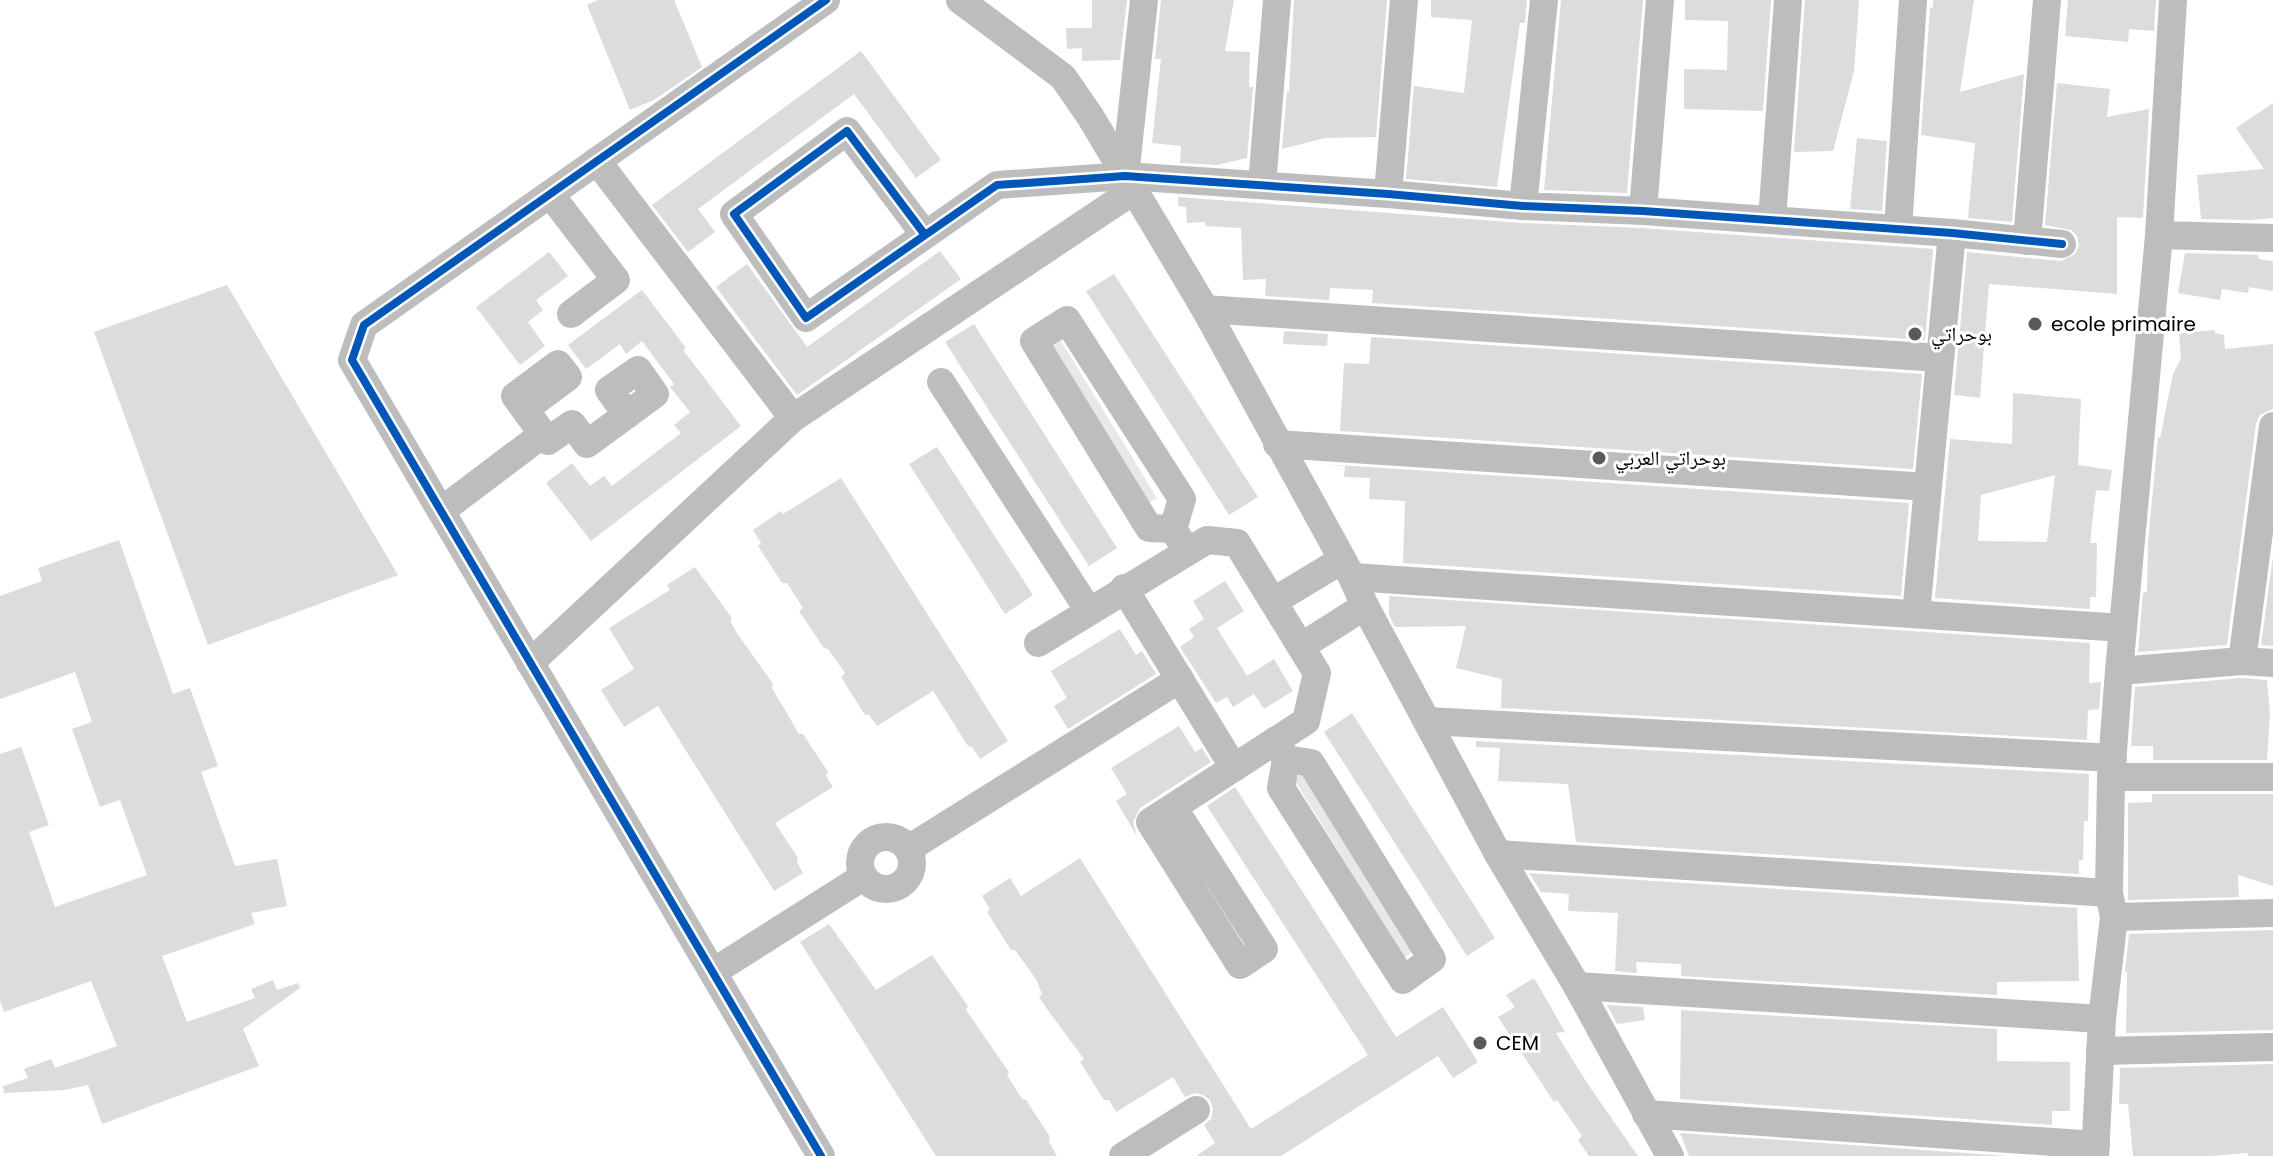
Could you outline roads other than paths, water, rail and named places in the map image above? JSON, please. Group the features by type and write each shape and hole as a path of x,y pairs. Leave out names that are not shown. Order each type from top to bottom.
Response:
{"street":[{"path":"821,1156 352,360 364,325 826,0"},
{"path":"960,0 1063,77 1129,183 1205,309 1498,854 1577,986 1670,1156"},
{"path":"1129,183 1144,0"},
{"path":"1262,185 1277,0"},
{"path":"1388,194 1404,0"},
{"path":"1523,206 1544,0"},
{"path":"1643,211 1660,0"},
{"path":"1772,220 1788,0"},
{"path":"1898,229 1913,0"},
{"path":"2027,241 2047,0"},
{"path":"1646,1114 2095,1150 2112,905 2112,767 2159,235 2173,0"},
{"path":"925,235 847,131 734,214 806,318 997,185 1262,185 1523,206 1898,229 2062,244"},
{"path":"597,161 793,418"},
{"path":"530,663 793,418 1129,183"},
{"path":"550,194 616,280 571,314"},
{"path":"1916,614 1952,233"},
{"path":"2159,235 2273,238"},
{"path":"1205,309 1940,358"},
{"path":"1038,643 1124,588 1180,540 1182,499 1067,320 1034,341 1149,528 1180,540 1237,543 1317,673 1306,721 1281,750 1234,768 1173,807 1150,822 1240,965 1264,949 1173,807"},
{"path":"941,382 1089,611"},
{"path":"525,409 548,441 572,424 587,444 627,415"},
{"path":"2242,661 2273,426"},
{"path":"441,511 543,434"},
{"path":"1277,444 1928,487"},
{"path":"1274,601 1347,569 2123,628"},
{"path":"1124,588 1234,768"},
{"path":"1302,646 1365,606"},
{"path":"2119,671 2242,661 2273,663"},
{"path":"713,972 863,877 871,886 882,889 894,888 904,882 912,860 908,849 1180,679"},
{"path":"1428,721 2273,777"},
{"path":"1281,750 1311,763 1432,959 1403,980 1281,788 1281,750"},
{"path":"1498,854 2112,905 2273,913"},
{"path":"1577,986 2102,1019"},
{"path":"2100,1051 2273,1047"},
{"path":"1123,1156 1196,1110"}],"place":[{"name":"ecole primaire","path":"2035,324"},
{"name":"بوحراتي","path":"1915,334"},
{"name":"بوحراتي العربي","path":"1599,458"},
{"name":"CEM","path":"1480,1043"}]}
